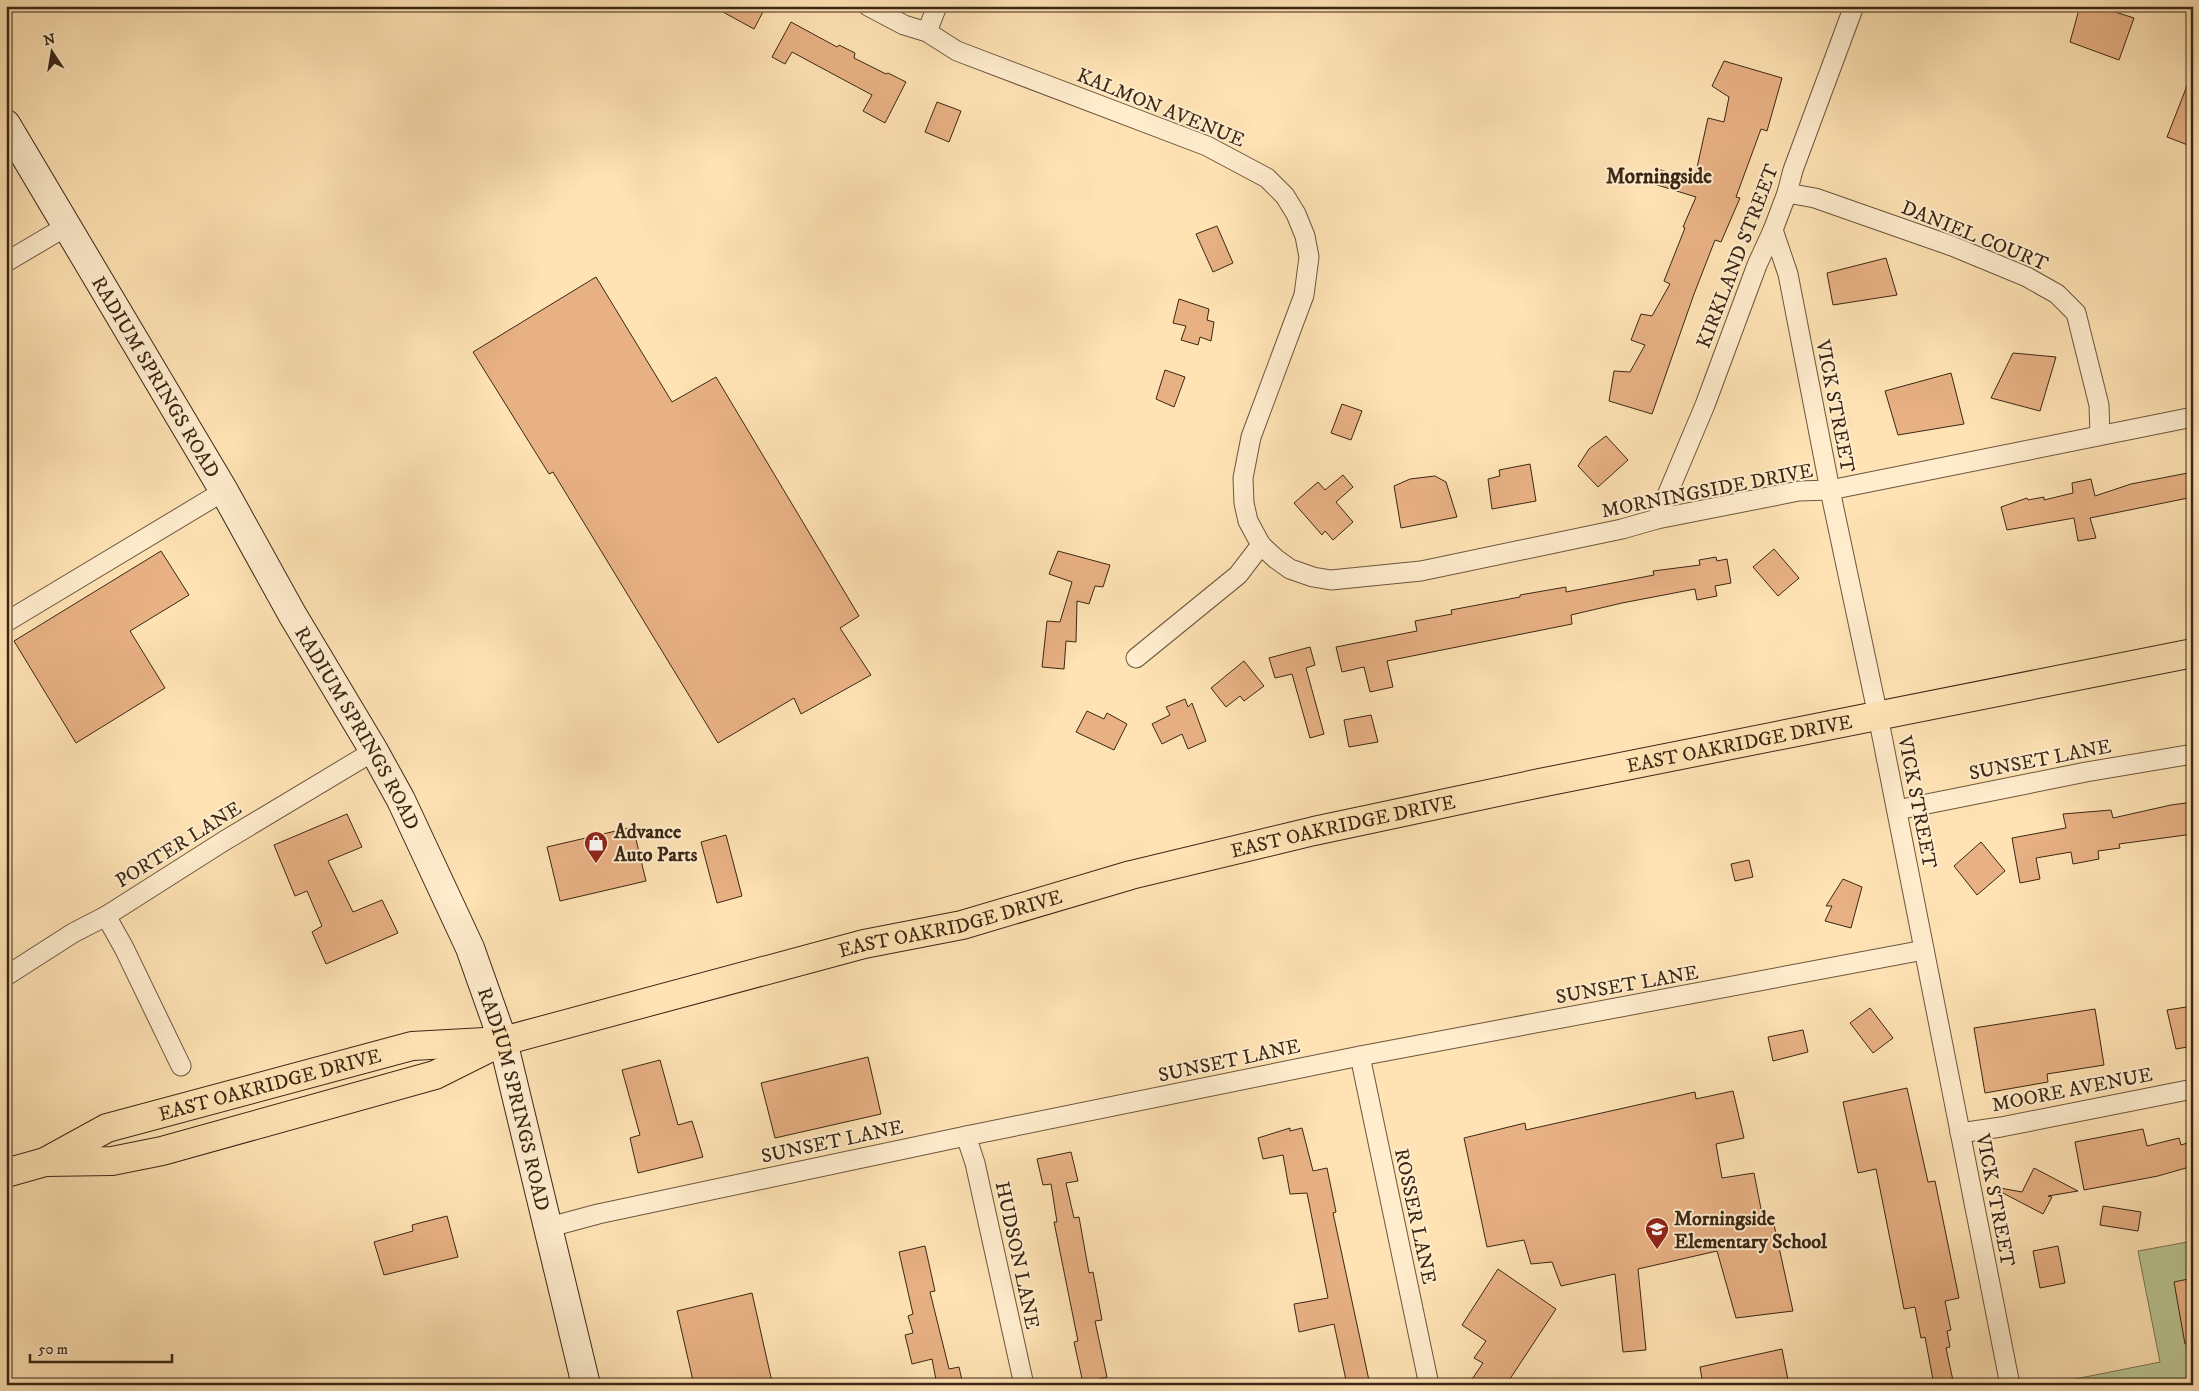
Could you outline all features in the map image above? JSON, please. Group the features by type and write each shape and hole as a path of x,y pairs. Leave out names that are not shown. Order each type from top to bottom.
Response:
{"main road":[{"name":"RADIUM SPRINGS ROAD","path":"6,124 224,491 292,614 374,751 401,800 470,948 503,1041 546,1228 586,1385"},
{"name":"EAST OAKRIDGE DRIVE","path":"45,1162 112,1161 162,1151 435,1075 503,1041 864,944 962,925 1130,875 1314,831 2193,653"},
{"name":"EAST OAKRIDGE DRIVE","path":"6,1173 45,1162 107,1128 412,1046 503,1041"}],"street":[{"name":"KALMON AVENUE","path":"868,6 904,25 927,32 957,51 1207,146 1268,178 1292,208 1305,236 1309,265 1299,311 1250,437 1243,478 1244,503 1248,521 1261,545 1290,569 1313,577 1331,580 1377,576"},
{"path":"927,32 937,6"},
{"name":"KIRKLAND STREET","path":"1657,519 1705,405 1757,265 1788,193 1793,170 1854,6"},
{"name":"DANIEL COURT","path":"1788,193 1815,198 1952,246 2027,277 2057,294 2076,313 2099,405 2100,435"},
{"path":"6,262 67,226"},
{"name":"VICK STREET","path":"1773,230 1788,274 1830,490 1897,810 2010,1385"},
{"name":"MORNINGSIDE DRIVE","path":"1377,576 1421,571 1622,529 1657,519 1799,491 1830,490 2193,417"},
{"path":"6,622 224,491"},
{"path":"1136,658 1238,575 1261,545"},
{"name":"PORTER LANE","path":"6,976 73,933 106,916 224,841 374,751"},
{"name":"SUNSET LANE","path":"1897,810 2086,772 2193,754"},
{"path":"106,916 124,948 181,1066"},
{"name":"SUNSET LANE","path":"546,1228 598,1214 966,1136 1360,1056 1924,950"},
{"name":"ROSSER LANE","path":"1360,1056 1429,1385"},
{"name":"MOORE AVENUE","path":"1960,1133 2002,1127 2193,1089"},
{"name":"HUDSON LANE","path":"966,1136 975,1163 1024,1385"}],"green space":[{"path":"2193,1241 2193,1385 2045,1385 2160,1362 2138,1251"}],"building":[{"path":"712,6 766,6 754,29"},
{"path":"2080,6 2096,6 2134,18 2119,60 2070,42"},
{"path":"791,22 837,47 839,45 855,53 854,58 906,82 885,123 863,111 872,95 792,52 785,64 772,57"},
{"path":"1724,61 1782,78 1767,131 1761,129 1736,197 1740,198 1721,242 1715,240 1652,414 1609,401 1614,371 1630,372 1645,345 1631,340 1641,314 1652,316 1670,284 1664,281 1696,197 1654,184 1658,169 1694,181 1708,118 1724,122 1729,97 1712,86"},
{"path":"2193,73 2193,147 2167,137"},
{"path":"937,102 961,111 949,142 925,132"},
{"path":"1217,226 1233,263 1213,272 1196,234"},
{"path":"1886,258 1897,295 1833,305 1827,273"},
{"path":"596,277 672,402 716,377 859,616 840,628 871,675 801,714 794,698 718,743 553,472 549,474 473,352"},
{"path":"1179,299 1209,309 1207,320 1214,322 1211,341 1200,337 1198,345 1181,340 1186,326 1173,323"},
{"path":"2013,353 2056,357 2040,411 1991,398"},
{"path":"1165,370 1185,377 1174,407 1156,399"},
{"path":"1951,373 1964,424 1898,435 1885,391"},
{"path":"1342,404 1362,411 1351,440 1331,433"},
{"path":"1606,436 1628,460 1598,487 1578,466 1589,449"},
{"path":"1530,464 1536,501 1492,509 1488,479 1500,476 1499,470"},
{"path":"2193,472 2193,497 2090,518 2096,538 2078,541 2074,518 2007,530 2001,507 2027,498 2028,500 2044,497 2044,500 2073,493 2072,483 2091,479 2095,496 2131,484"},
{"path":"1343,475 1353,487 1336,502 1353,522 1333,540 1325,531 1322,535 1294,503 1318,482 1325,490"},
{"path":"1435,476 1446,482 1457,517 1401,528 1394,486 1410,479"},
{"path":"1774,549 1799,578 1778,596 1753,567"},
{"path":"161,551 189,595 130,631 165,688 76,743 14,641"},
{"path":"1058,551 1110,565 1103,587 1095,586 1089,604 1077,601 1076,642 1066,641 1064,669 1042,667 1047,621 1060,622 1072,582 1049,574"},
{"path":"1716,557 1717,561 1727,559 1731,583 1715,586 1717,596 1697,600 1695,589 1622,603 1571,615 1572,624 1387,661 1393,687 1370,692 1364,667 1342,672 1336,647 1417,631 1415,621 1452,614 1451,610 1520,597 1520,595 1566,587 1566,592 1654,575 1653,571 1700,565 1699,560"},
{"path":"1310,647 1315,665 1306,668 1324,734 1310,738 1292,674 1275,678 1269,658"},
{"path":"1244,661 1264,686 1244,701 1240,696 1226,707 1211,688"},
{"path":"1185,699 1188,707 1192,703 1206,741 1188,749 1182,734 1162,744 1152,724 1170,715 1166,707"},
{"path":"1087,711 1104,719 1107,713 1127,724 1114,750 1076,732"},
{"path":"1371,715 1378,742 1349,747 1344,720"},
{"path":"2193,802 2193,834 2119,844 2120,848 2098,851 2099,859 2073,864 2071,852 2036,858 2040,879 2020,883 2012,838 2066,828 2063,814 2111,810 2113,818"},
{"path":"347,814 362,847 328,861 353,912 382,900 398,933 326,964 312,932 322,926 307,891 295,896 274,845"},
{"name":"Advance Auto Parts","path":"633,827 646,881 560,901 547,847"},
{"path":"726,835 742,896 717,903 701,842"},
{"path":"1981,842 2005,871 1977,895 1954,866"},
{"path":"1749,860 1753,877 1735,881 1731,864"},
{"path":"1843,879 1862,887 1851,928 1825,921 1832,906 1826,906"},
{"path":"2193,1006 2193,1046 2176,1049 2167,1010"},
{"path":"1870,1008 1893,1038 1873,1053 1850,1023"},
{"path":"2095,1009 2104,1065 2047,1074 2048,1082 1985,1093 1974,1028"},
{"path":"1803,1030 1808,1052 1773,1061 1768,1037"},
{"path":"868,1057 881,1114 775,1138 761,1083"},
{"path":"660,1060 678,1125 692,1121 703,1157 638,1173 630,1138 640,1135 622,1070"},
{"path":"1907,1088 1928,1182 1935,1181 1959,1298 1945,1301 1951,1330 1947,1331 1950,1347 1946,1348 1954,1385 1934,1385 1925,1337 1921,1338 1915,1307 1904,1309 1876,1169 1858,1173 1843,1102"},
{"path":"1733,1091 1744,1138 1716,1144 1722,1178 1754,1173 1763,1219 1773,1220 1793,1311 1736,1318 1717,1251 1638,1269 1646,1350 1623,1352 1615,1274 1561,1286 1552,1262 1531,1264 1524,1240 1487,1247 1464,1138 1525,1123 1526,1130 1695,1092 1696,1099"},
{"path":"1290,1128 1290,1131 1302,1128 1313,1171 1327,1168 1336,1212 1333,1213 1370,1385 1347,1385 1334,1324 1299,1332 1294,1304 1328,1298 1307,1193 1290,1194 1283,1155 1263,1159 1258,1138"},
{"path":"2143,1129 2147,1146 2179,1138 2181,1145 2193,1141 2193,1166 2158,1176 2084,1190 2075,1142"},
{"path":"1071,1152 1078,1181 1066,1183 1074,1218 1079,1217 1089,1273 1093,1272 1102,1320 1095,1321 1107,1377 1083,1383 1074,1342 1078,1341 1054,1222 1057,1222 1051,1184 1043,1185 1037,1159"},
{"path":"2034,1168 2078,1191 2048,1196 2052,1197 2043,1214 1999,1191 2000,1188 2022,1192"},
{"path":"2103,1206 2141,1212 2138,1231 2100,1225"},
{"path":"447,1216 458,1257 384,1275 374,1242 413,1231 412,1225"},
{"path":"925,1246 935,1291 930,1292 949,1369 959,1367 963,1385 937,1385 932,1359 912,1364 905,1335 913,1333 908,1316 913,1314 899,1252"},
{"path":"2058,1246 2065,1283 2040,1288 2033,1251"},
{"path":"1498,1269 1556,1309 1506,1385 1468,1385 1483,1363 1474,1358 1486,1341 1462,1325"},
{"path":"2193,1278 2193,1343 2185,1344 2174,1282"},
{"path":"752,1293 772,1382 759,1385 694,1385 677,1311"},
{"path":"1782,1349 1789,1385 1703,1385 1700,1367"}],"place":[{"name":"Advance Auto Parts","path":"596,864"},
{"name":"Morningside Elementary School","path":"1657,1250"}],"district":[{"name":"Morningside","path":"1659,176"}]}
